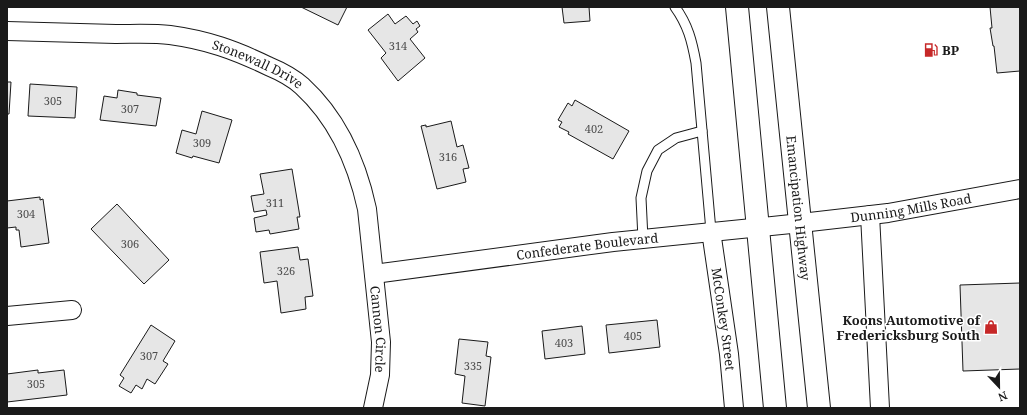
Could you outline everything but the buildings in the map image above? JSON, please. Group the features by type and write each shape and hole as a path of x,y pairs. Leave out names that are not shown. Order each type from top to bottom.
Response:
{"main road":[{"path":"737,7 775,408"},
{"name":"Emancipation Highway","path":"778,7 819,408"}],"street":[{"name":"Stonewall Drive","path":"7,31 169,35 206,41 241,52 284,73 301,84 319,103 338,130 353,162 367,209 374,274"},
{"name":"Dunning Mills Road","path":"801,224 870,215 1020,189"},
{"path":"870,215 880,408"},
{"name":"Confederate Boulevard","path":"374,274 711,231 801,224"},
{"name":"McConkey Street","path":"711,231 729,354 734,408"},
{"name":"Cannon Circle","path":"373,408 380,375 381,342 374,274"},
{"path":"7,316 72,310"}],"lane":[{"path":"674,7 684,19 691,39 696,64 711,231"},
{"path":"643,239 641,198 647,172 658,150 676,138 702,131"}],"place":[{"name":"BP","path":"931,50"},
{"name":"Koons Automotive of Fredericksburg South","path":"991,327"}]}
